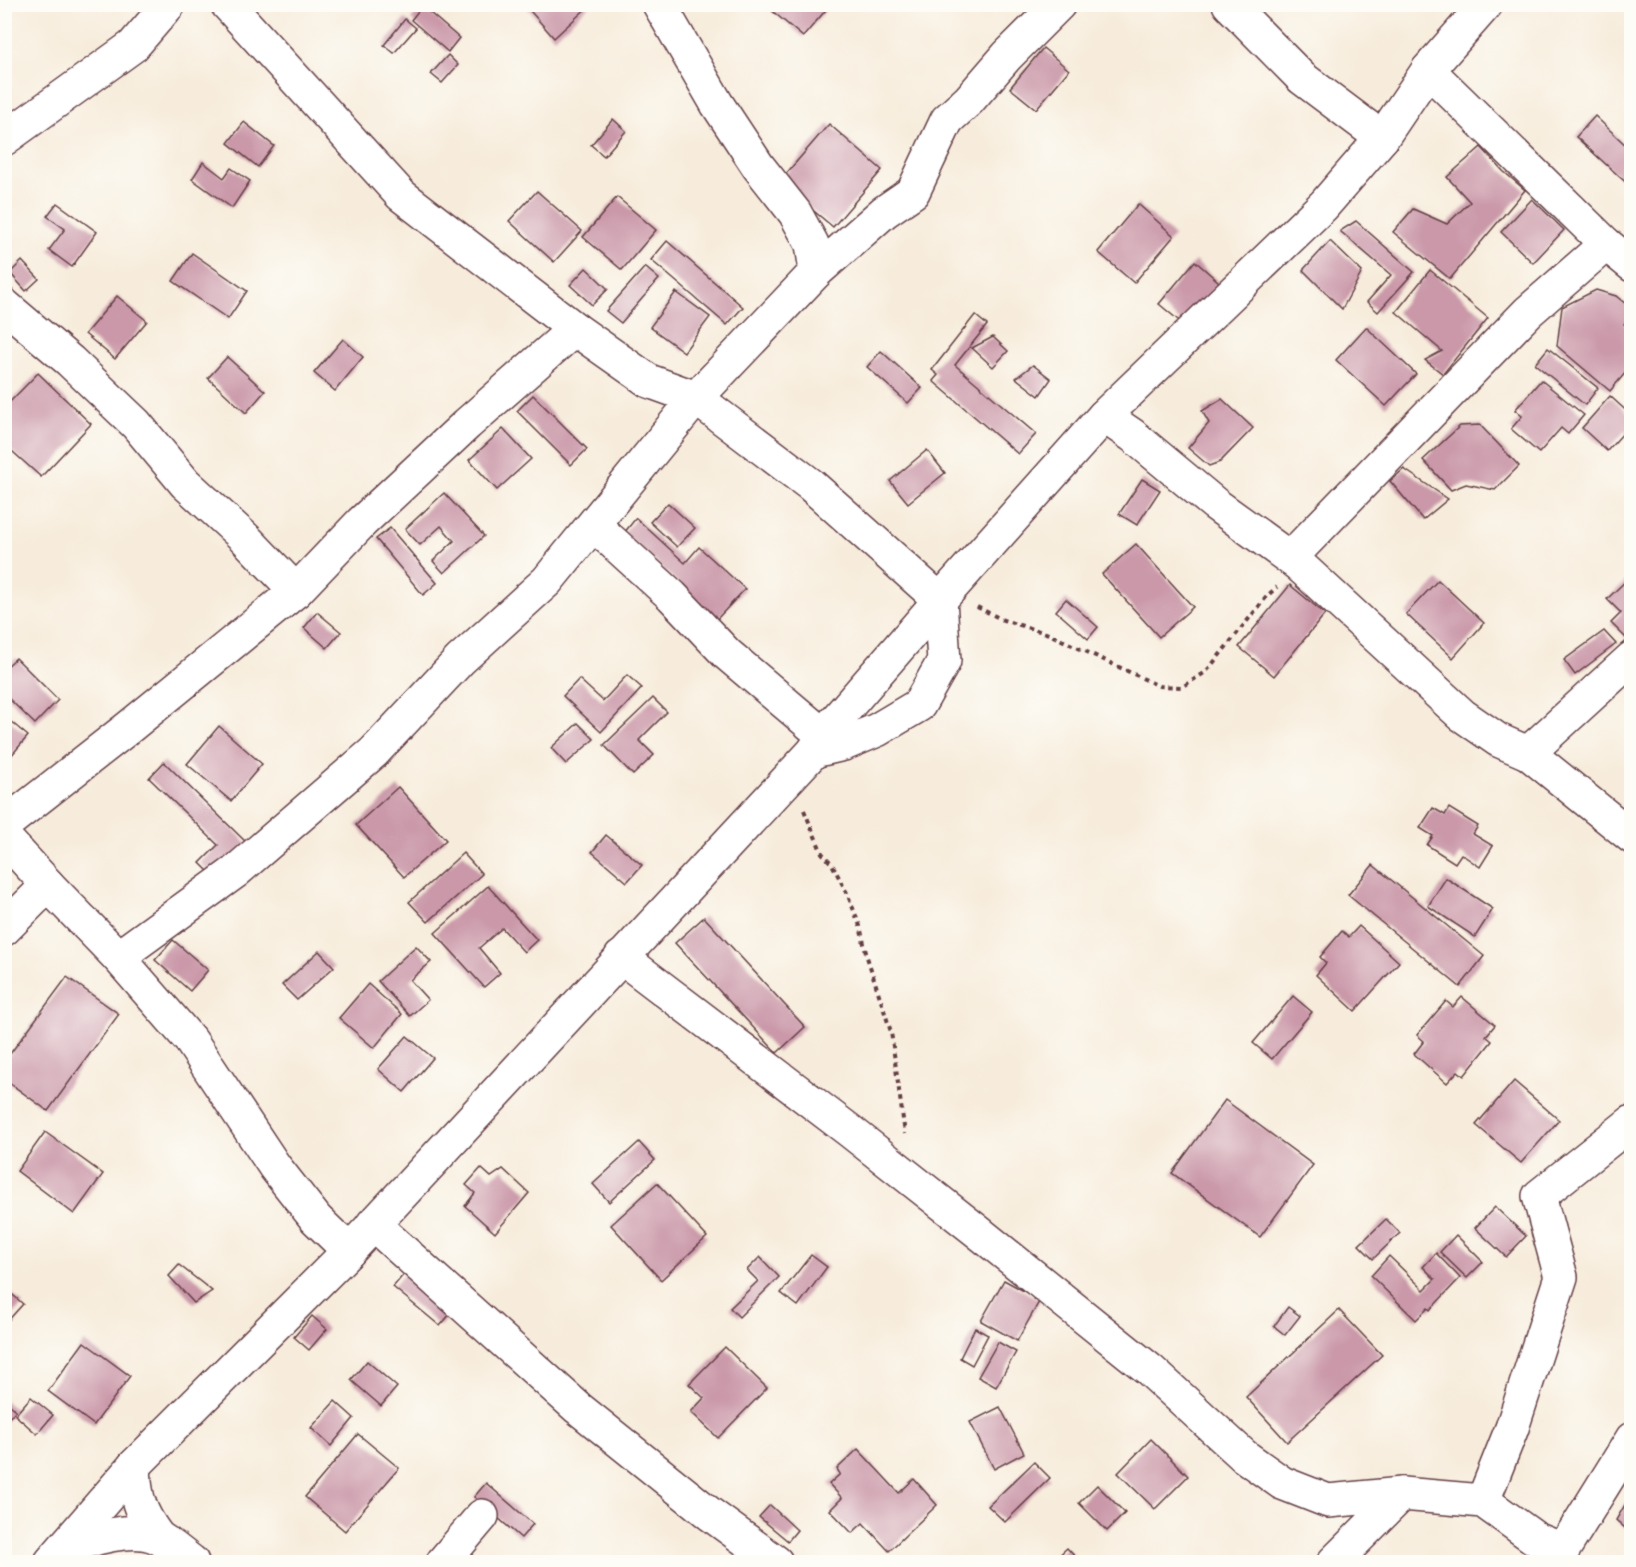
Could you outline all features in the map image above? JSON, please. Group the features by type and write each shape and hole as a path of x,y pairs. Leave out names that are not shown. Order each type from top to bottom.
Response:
{"street":[{"path":"4,139 133,46 169,4"},
{"path":"227,4 401,195 575,329 649,381 696,398 811,485 944,596"},
{"path":"659,4 717,104 758,166 795,213 812,244 816,272"},
{"path":"118,957 235,872 374,752 460,660 547,581 696,398 816,272 884,212 913,192 948,120 1059,4"},
{"path":"1229,4 1302,78 1382,138"},
{"path":"57,1555 134,1466 349,1251 789,776 944,596 1104,416 1324,206 1382,138 1428,70 1486,4"},
{"path":"1428,70 1606,244 1632,265"},
{"path":"1295,562 1528,312 1606,244"},
{"path":"4,305 70,361 136,424 185,483 245,538 296,591"},
{"path":"4,825 128,728 296,591 370,515 467,424 575,329"},
{"path":"1104,416 1132,435 1215,504 1295,562 1462,715 1498,740 1528,753 1632,837"},
{"path":"594,525 672,596 819,743 844,744 877,730 919,705 944,660 944,596"},
{"path":"1528,753 1632,658"},
{"path":"4,837 118,957 191,1041 275,1167 316,1219 349,1251"},
{"path":"4,929 48,885"},
{"path":"621,957 906,1175 1150,1370 1244,1456 1281,1483 1328,1502 1402,1494 1483,1501 1561,1556 1632,1439"},
{"path":"1483,1501 1512,1428 1561,1277 1539,1196 1632,1122"},
{"path":"373,1224 578,1408 776,1563"},
{"path":"134,1466 135,1490 140,1508 158,1537 192,1563"},
{"path":"1334,1563 1402,1494"},
{"path":"443,1563 482,1516"},
{"path":"57,1555 104,1536 136,1533 158,1537"}],"path":[{"path":"944,596 1003,620 1049,634 1159,686 1182,687 1206,672 1295,562"},
{"path":"789,776 822,853 832,864 847,892 860,926 867,957 891,1032 908,1153 906,1175"}],"building":[{"path":"524,4 591,4 554,38"},
{"path":"764,4 831,4 803,37"},
{"path":"422,6 459,38 448,52 411,20"},
{"path":"405,19 416,28 394,53 384,45"},
{"path":"1043,48 1069,70 1036,109 1010,88"},
{"path":"448,55 458,65 442,83 431,74"},
{"path":"1595,116 1632,151 1632,188 1576,137"},
{"path":"613,119 626,131 604,156 591,145"},
{"path":"244,122 274,146 258,167 228,143"},
{"path":"829,124 882,170 833,227 779,182"},
{"path":"1481,147 1525,190 1450,279 1393,232 1413,209 1447,224 1470,202 1447,177"},
{"path":"203,162 224,178 231,168 250,181 232,208 192,179"},
{"path":"537,191 582,231 554,262 509,221"},
{"path":"617,197 656,230 622,270 583,237"},
{"path":"1532,199 1564,230 1533,263 1501,232"},
{"path":"57,203 97,232 72,267 49,250 65,229 47,216"},
{"path":"1138,204 1174,236 1134,283 1098,252"},
{"path":"1356,221 1414,272 1378,312 1367,302 1391,275 1340,231"},
{"path":"667,241 743,307 727,325 651,260"},
{"path":"1330,241 1362,272 1342,309 1303,270"},
{"path":"192,253 247,291 228,319 173,281"},
{"path":"22,261 39,279 26,291 10,273"},
{"path":"1195,261 1219,282 1183,324 1159,304"},
{"path":"645,267 659,279 621,323 606,311"},
{"path":"586,268 608,289 592,305 570,285"},
{"path":"1430,270 1488,318 1443,374 1425,360 1442,351 1396,312"},
{"path":"1596,290 1616,296 1632,309 1632,316 1624,324 1632,331 1632,365 1610,391 1557,346 1562,307"},
{"path":"676,292 710,317 684,352 650,327"},
{"path":"117,296 147,321 115,359 85,334"},
{"path":"975,315 987,325 955,365 1036,434 1018,454 933,381 938,375 932,370"},
{"path":"1366,327 1416,374 1386,406 1336,360"},
{"path":"993,337 1008,351 993,367 972,348"},
{"path":"343,339 363,357 335,391 314,373"},
{"path":"1548,348 1598,388 1585,405 1535,364"},
{"path":"881,351 922,388 908,403 867,367"},
{"path":"227,357 265,391 246,413 208,378"},
{"path":"1033,365 1051,379 1039,396 1016,378"},
{"path":"38,373 91,424 41,477 4,444 4,408"},
{"path":"1541,380 1584,415 1568,434 1561,428 1539,453 1511,429 1522,416 1515,410"},
{"path":"533,395 587,449 571,465 517,411"},
{"path":"1610,396 1632,416 1632,438 1625,431 1607,451 1582,428"},
{"path":"1222,399 1253,428 1220,462 1209,466 1188,448 1209,423 1202,411"},
{"path":"1480,425 1519,466 1495,490 1466,484 1451,490 1423,460 1460,426"},
{"path":"503,429 531,459 497,490 469,460"},
{"path":"927,450 945,473 908,503 890,481"},
{"path":"1404,469 1448,499 1423,520 1390,481"},
{"path":"1142,479 1160,490 1137,525 1119,514"},
{"path":"444,493 484,536 444,573 433,561 454,541 441,526 420,545 405,529"},
{"path":"668,503 695,528 677,547 650,522"},
{"path":"636,518 685,563 699,547 745,589 717,619 624,533"},
{"path":"390,528 437,583 423,595 376,539"},
{"path":"1136,544 1193,607 1159,637 1102,574"},
{"path":"1632,575 1632,640 1630,642 1611,623 1621,613 1607,599"},
{"path":"1438,580 1484,623 1453,658 1406,614"},
{"path":"1290,585 1325,614 1274,676 1239,647"},
{"path":"1066,599 1098,627 1088,639 1056,611"},
{"path":"317,612 341,632 327,648 304,628"},
{"path":"1604,631 1616,644 1575,675 1564,660"},
{"path":"16,658 58,700 35,724 4,694 4,669"},
{"path":"627,675 642,688 601,732 563,696 579,679 603,701"},
{"path":"653,698 667,712 639,740 654,755 633,775 604,745"},
{"path":"4,716 28,736 4,764"},
{"path":"578,723 594,739 566,764 551,748"},
{"path":"219,726 262,764 231,801 187,764"},
{"path":"164,762 249,845 216,879 200,863 218,845 149,778"},
{"path":"398,787 446,840 404,877 356,825"},
{"path":"1433,808 1445,815 1449,808 1478,826 1473,834 1493,846 1480,867 1461,854 1455,863 1427,845 1433,836 1420,828"},
{"path":"606,835 642,865 627,882 592,852"},
{"path":"463,853 482,874 428,922 409,902"},
{"path":"1373,865 1484,956 1460,987 1348,895"},
{"path":"1446,878 1493,909 1475,937 1428,906"},
{"path":"488,886 537,940 524,952 502,928 479,948 500,973 484,987 435,933"},
{"path":"704,917 805,1027 777,1053 675,943"},
{"path":"1359,926 1399,962 1355,1011 1316,975 1326,963 1320,957 1342,931 1349,937"},
{"path":"173,940 208,970 190,991 155,960"},
{"path":"416,946 431,962 410,980 428,1000 410,1016 378,981"},
{"path":"319,951 334,967 297,1000 282,985"},
{"path":"67,977 119,1014 48,1111 4,1079 4,1062"},
{"path":"368,984 402,1014 374,1048 339,1018"},
{"path":"1293,996 1312,1012 1272,1059 1253,1043"},
{"path":"1462,997 1495,1025 1486,1036 1492,1041 1464,1076 1458,1071 1447,1083 1414,1054 1424,1041 1417,1035 1446,1001 1453,1007"},
{"path":"407,1036 433,1058 404,1092 378,1069"},
{"path":"1514,1081 1559,1120 1521,1163 1476,1125"},
{"path":"1225,1100 1313,1165 1260,1237 1172,1173"},
{"path":"45,1132 103,1174 74,1214 17,1171"},
{"path":"639,1142 655,1160 609,1202 593,1184"},
{"path":"481,1168 491,1177 503,1169 529,1193 495,1233 465,1206 475,1193 466,1185"},
{"path":"657,1183 707,1237 661,1280 611,1225"},
{"path":"1495,1207 1526,1236 1506,1257 1475,1228"},
{"path":"1386,1219 1400,1233 1373,1259 1359,1245"},
{"path":"1456,1235 1483,1262 1467,1278 1440,1252"},
{"path":"1436,1253 1460,1278 1430,1310 1428,1308 1416,1320 1371,1276 1389,1256 1424,1290 1435,1279 1423,1267"},
{"path":"811,1255 827,1267 798,1306 781,1293"},
{"path":"760,1257 779,1277 739,1317 730,1308 758,1281 747,1270"},
{"path":"179,1265 212,1291 194,1303 169,1276"},
{"path":"404,1274 451,1313 440,1326 393,1287"},
{"path":"1004,1280 1040,1300 1017,1341 981,1321"},
{"path":"4,1287 23,1304 4,1325"},
{"path":"1288,1307 1300,1316 1285,1335 1274,1326"},
{"path":"1339,1310 1382,1355 1287,1442 1246,1397"},
{"path":"312,1316 327,1329 309,1350 294,1337"},
{"path":"975,1328 988,1335 972,1365 960,1358"},
{"path":"84,1342 130,1376 94,1425 48,1391"},
{"path":"998,1342 1016,1352 996,1387 978,1377"},
{"path":"725,1347 767,1388 718,1438 691,1412 704,1398 689,1384"},
{"path":"367,1361 397,1387 381,1406 351,1380"},
{"path":"31,1397 53,1415 37,1434 15,1415"},
{"path":"4,1400 16,1410 4,1423"},
{"path":"335,1401 354,1418 331,1446 311,1428"},
{"path":"1000,1407 1024,1453 994,1469 970,1422"},
{"path":"358,1434 399,1468 345,1531 305,1497"},
{"path":"1151,1439 1188,1476 1155,1509 1118,1473"},
{"path":"858,1449 899,1493 914,1479 937,1505 889,1551 863,1523 852,1533 830,1510 842,1498 829,1484 840,1474 837,1469"},
{"path":"1034,1462 1050,1478 1005,1522 988,1506"},
{"path":"486,1483 533,1524 521,1538 474,1497"},
{"path":"1097,1485 1125,1513 1107,1531 1079,1503"},
{"path":"1632,1493 1632,1534 1616,1520"},
{"path":"770,1505 797,1530 788,1541 759,1517"},
{"path":"1067,1548 1079,1561 1052,1562"}]}
